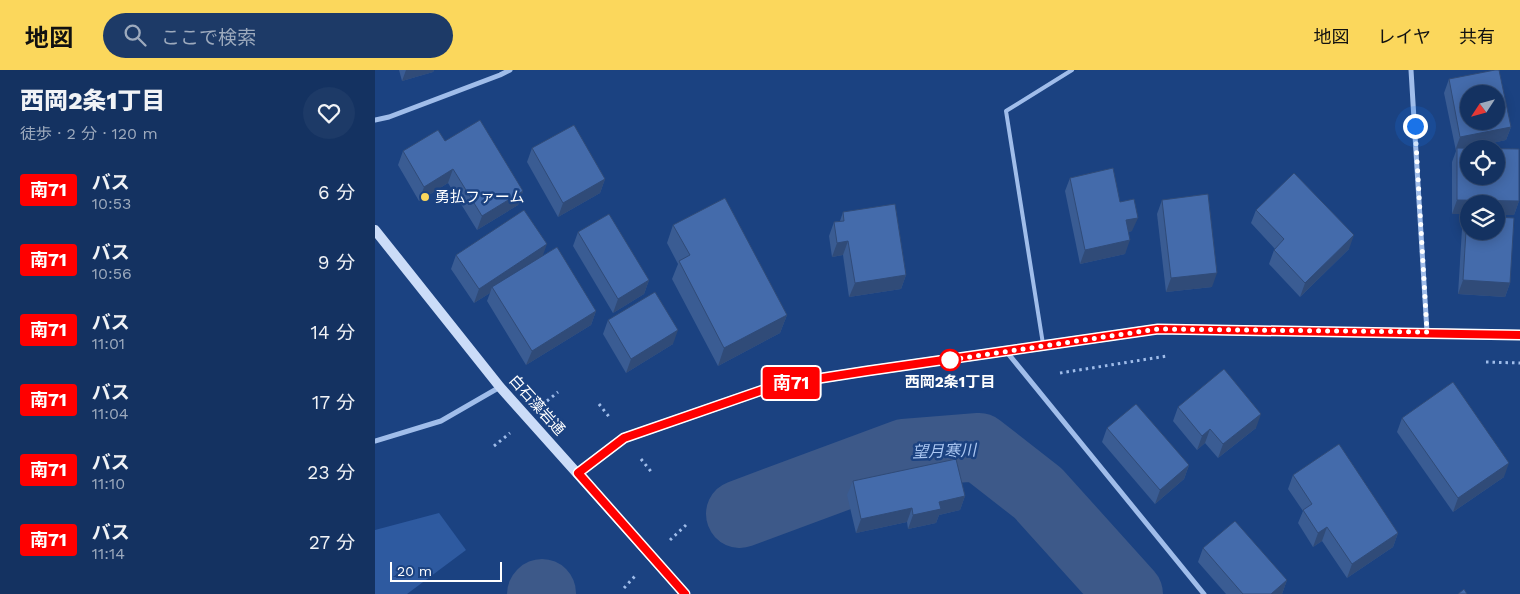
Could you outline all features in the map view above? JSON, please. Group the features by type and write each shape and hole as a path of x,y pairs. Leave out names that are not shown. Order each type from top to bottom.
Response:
{"street":[{"path":"375,120 389,117 511,70"},
{"path":"1411,70 1427,332"},
{"name":"白石藻岩通","path":"375,230 500,387 685,594"},
{"path":"578,473 624,438 777,385 1158,329 1520,335"},
{"path":"1006,352 1204,594"},
{"path":"375,441 441,421 500,387"}],"lane":[{"path":"1044,346 1006,111 1072,70"}],"path":[{"path":"1060,373 1171,356"},
{"path":"1481,362 1520,363"}],"shaded area":[{"path":"439,513 466,550 407,594 375,594 375,530"}],"building":[{"path":"1499,70 1502,85 1460,85 1460,130 1496,130 1460,137 1449,79"},
{"path":"1505,98 1511,127 1505,128"},
{"path":"480,120 523,191 482,216 453,169 424,187 403,151 438,130 445,141"},
{"path":"574,125 605,179 563,203 532,148"},
{"path":"1457,148 1460,148 1460,185 1505,185 1505,149 1519,149 1519,201 1505,201 1505,195 1460,195 1460,200 1457,200"},
{"path":"1113,168 1120,202 1134,199 1138,218 1126,220 1130,240 1085,250 1070,178"},
{"path":"1294,173 1354,235 1305,283 1274,250 1284,239 1256,210"},
{"path":"1208,194 1217,273 1171,278 1162,200"},
{"path":"725,198 787,315 724,348 679,261 690,255 673,225"},
{"path":"895,204 906,275 855,283 848,241 837,243 834,222 844,221 843,212"},
{"path":"524,210 547,244 479,289 456,255"},
{"path":"609,214 649,280 618,299 578,232"},
{"path":"1505,218 1514,218 1510,283 1463,280 1465,240 1505,240"},
{"path":"557,247 596,311 532,351 492,287"},
{"path":"655,292 678,330 631,359 608,320"},
{"path":"1224,369 1261,414 1223,444 1210,429 1202,436 1178,407"},
{"path":"1453,382 1509,463 1458,498 1402,418"},
{"path":"1136,404 1189,465 1160,490 1107,428"},
{"path":"1339,444 1398,533 1352,564 1327,527 1318,533 1303,510 1312,504 1293,475"},
{"path":"956,459 965,496 939,502 941,509 913,515 912,508 861,519 853,481"},
{"path":"1235,521 1287,580 1271,594 1243,594 1203,548"},
{"path":"1464,589 1467,594 1458,594"}],"waterway":[{"name":"望月寒川","path":"740,514 904,453 979,447 1038,493 1129,594"}],"bus line":[{"name":"南71","path":"685,594 578,473 624,438 777,385 1158,329 1520,335"}],"place":[{"name":"勇払ファーム","path":"425,197"},
{"name":"西岡2条1丁目","path":"950,360"}],"route":[{"path":"950,360 942,361 1158,329 1427,332 1415,126"}]}
